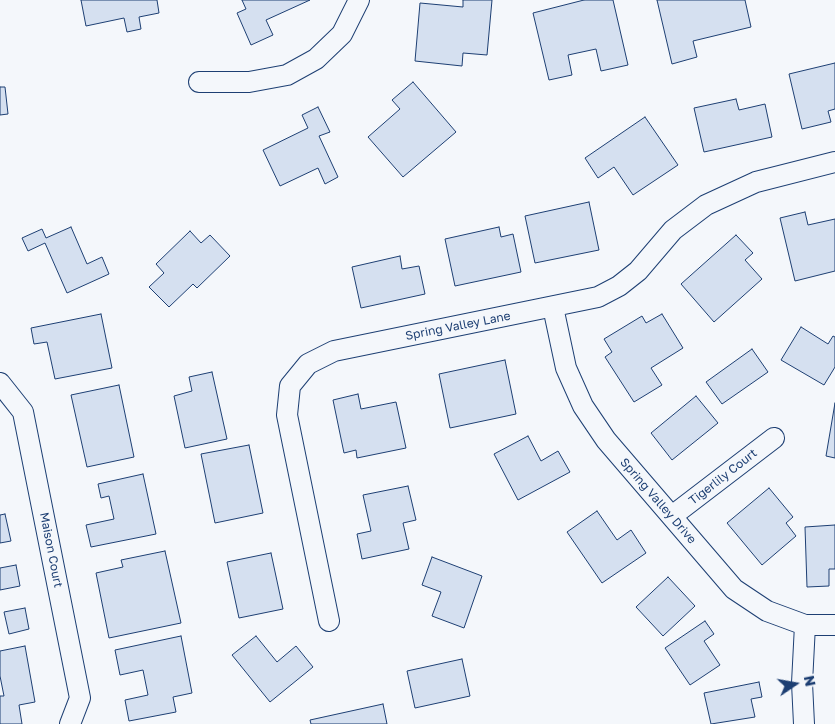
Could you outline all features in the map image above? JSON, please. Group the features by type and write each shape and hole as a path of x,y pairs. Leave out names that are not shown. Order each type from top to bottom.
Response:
{"street":[{"path":"199,82 249,82 287,75 316,59 342,34 359,0"},
{"name":"Spring Valley Lane","path":"329,621 287,414 290,386 308,364 334,351 598,297 619,286 638,271 673,230 706,205 756,182 835,162"},
{"name":"Spring Valley Drive","path":"553,307 566,368 583,406 606,440 734,589 767,611 805,625 835,625"},
{"name":"Maison Court","path":"0,383 23,412 80,698 70,724"},
{"name":"Tigerlily Court","path":"672,516 774,438"},
{"path":"804,724 802,683 805,625"}],"building":[{"path":"81,0 157,0 159,13 139,17 141,29 127,32 124,18 86,26"},
{"path":"242,0 310,0 266,20 273,35 251,45 237,13 246,9"},
{"path":"463,0 492,0 487,55 463,53 462,66 415,61 420,3 463,7"},
{"path":"584,0 613,0 628,65 601,71 596,49 568,55 572,75 549,80 533,13"},
{"path":"657,0 745,0 751,27 693,41 697,57 672,64"},
{"path":"835,63 835,109 828,111 831,122 802,129 789,74"},
{"path":"413,82 456,132 403,177 368,137 400,109 392,100"},
{"path":"0,87 5,87 8,114 0,115"},
{"path":"736,99 739,110 765,104 772,137 704,152 694,108"},
{"path":"318,107 330,132 319,136 338,177 325,184 318,168 280,186 263,150 308,128 302,115"},
{"path":"645,117 678,165 633,195 614,167 598,178 585,158"},
{"path":"589,202 599,250 535,263 525,216"},
{"path":"805,212 808,225 835,219 835,271 795,281 780,218"},
{"path":"71,227 87,264 102,257 109,274 67,293 45,243 28,251 22,238 42,229 46,238"},
{"path":"499,227 501,237 513,234 521,272 455,286 445,239"},
{"path":"190,231 201,243 210,235 230,256 197,288 193,284 169,307 149,287 164,273 156,264"},
{"path":"736,235 753,253 745,260 762,279 714,322 681,284"},
{"path":"400,256 402,269 419,266 425,294 361,308 352,267"},
{"path":"101,314 112,368 55,379 47,342 34,344 31,328"},
{"path":"662,314 683,348 651,368 662,385 634,402 605,357 612,352 604,339 642,316 646,323"},
{"path":"801,327 828,344 833,336 835,337 835,367 824,385 781,360"},
{"path":"752,349 768,372 722,404 706,382"},
{"path":"505,360 516,414 450,428 439,374"},
{"path":"212,372 227,439 185,448 174,396 192,391 189,377"},
{"path":"119,385 134,457 87,467 71,395"},
{"path":"358,394 361,409 396,402 406,448 357,458 356,450 344,453 333,400"},
{"path":"696,396 718,423 672,460 651,433"},
{"path":"835,403 835,458 826,456"},
{"path":"528,436 541,461 558,451 570,472 518,500 494,454"},
{"path":"249,445 263,513 215,523 201,454"},
{"path":"143,474 156,534 91,547 86,525 114,519 109,496 101,498 98,484"},
{"path":"408,486 416,520 403,523 409,549 362,559 357,534 371,531 363,495"},
{"path":"769,488 793,517 786,523 796,536 762,565 727,523"},
{"path":"597,511 617,540 631,530 646,553 602,583 567,532"},
{"path":"5,514 11,541 0,543 0,515"},
{"path":"835,525 835,569 829,569 829,586 807,587 805,527"},
{"path":"165,551 181,623 109,638 96,573 123,567 121,560"},
{"path":"271,553 283,609 239,618 227,562"},
{"path":"432,557 482,576 464,628 432,616 441,592 422,585"},
{"path":"16,565 20,586 0,590 0,568"},
{"path":"668,577 695,606 663,636 636,607"},
{"path":"25,608 29,629 9,634 4,612"},
{"path":"705,621 714,634 704,641 720,665 690,685 665,648"},
{"path":"181,636 192,693 173,697 176,712 129,721 125,700 148,695 143,670 120,675 115,650"},
{"path":"256,636 277,662 296,646 313,667 270,702 232,655"},
{"path":"25,646 35,702 19,705 22,724 0,724 0,696 4,696 0,676 0,651"},
{"path":"462,659 470,696 415,708 407,671"},
{"path":"759,682 762,697 751,699 755,717 711,724 704,693"},
{"path":"383,704 387,724 311,724 310,720"}]}
